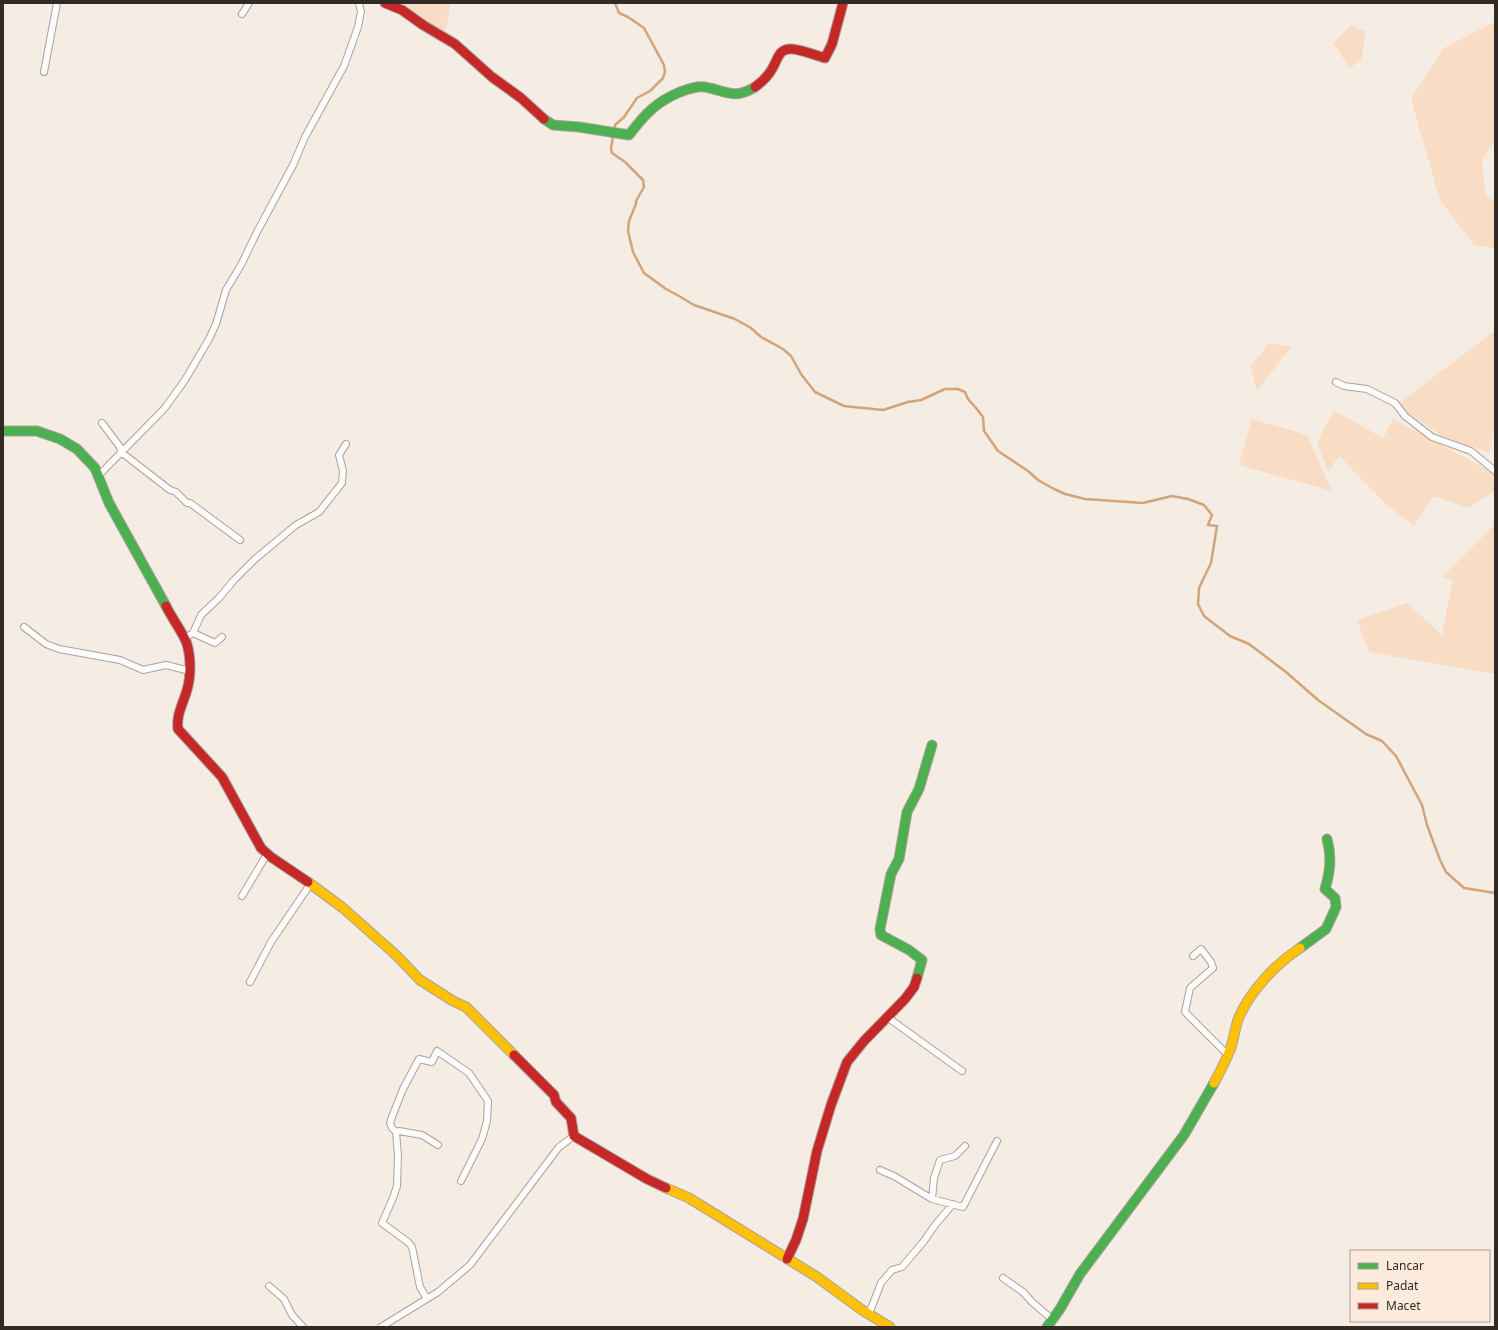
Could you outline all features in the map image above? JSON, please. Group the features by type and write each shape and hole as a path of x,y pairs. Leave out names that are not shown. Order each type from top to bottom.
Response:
{"street":[{"path":"44,72 57,3"},
{"path":"242,14 249,3"},
{"path":"98,476 164,409 186,380 216,324 226,290 241,265 293,165 305,138 344,66 358,27 360,11 358,3"},
{"path":"385,3 402,10 423,25 455,44 492,77 521,98 540,116 553,125 629,135 654,105 686,90 701,87 727,94 739,94 753,88 772,70 782,50 790,48 825,58 832,44 843,3"},
{"path":"1336,382 1344,386 1367,389 1395,403 1405,416 1432,437 1471,451 1495,471"},
{"path":"102,423 120,447 121,452 170,490 176,492 187,503 190,503 206,514 240,540"},
{"path":"3,431 37,431 60,439 77,449 95,468 109,503 174,621 189,635 215,643 222,637"},
{"path":"346,444 338,455 343,471 342,483 329,500 319,512 296,525 254,560 201,615 189,635 190,671 187,690 177,720 177,726 181,733 222,777 236,800 253,836 261,848 267,854 311,883 343,908 396,955 420,980 466,1007 554,1095 556,1102 571,1118 574,1136"},
{"path":"24,627 46,644 59,649 120,660 143,670 166,665 190,671"},
{"path":"787,1259 796,1240 803,1219 817,1151 831,1105 847,1062 864,1040 905,999 914,987 922,963 919,957 884,938 881,935 880,929 891,874 899,859 906,812 919,789 932,745"},
{"path":"1003,1278 1021,1290 1050,1324 1080,1274 1184,1135 1200,1109 1228,1055 1239,1018 1253,994 1285,958 1326,929 1336,907 1335,898 1325,889 1331,863 1331,851 1326,839"},
{"path":"242,896 267,854"},
{"path":"250,982 271,942 311,883"},
{"path":"1193,956 1199,950 1202,950 1211,962 1213,968 1190,988 1185,1012 1228,1055"},
{"path":"887,1017 962,1070"},
{"path":"427,1299 420,1287 412,1247 408,1242 384,1226 382,1223 397,1186 398,1156 396,1132 390,1123 403,1089 419,1060 432,1062 437,1051 469,1073 488,1101 487,1121 482,1139 461,1181"},
{"path":"396,1132 399,1131 422,1135 438,1145"},
{"path":"574,1136 648,1179 689,1198 817,1277 890,1327"},
{"path":"381,1327 427,1299 470,1266 559,1147 574,1136"},
{"path":"880,1170 894,1176 932,1199 961,1207 965,1205 998,1141"},
{"path":"932,1199 934,1178 940,1160 955,1156 965,1146"},
{"path":"869,1314 881,1283 892,1270 902,1267 953,1204"},
{"path":"269,1286 284,1299 292,1315 303,1327"}],"shaded area":[{"path":"376,3 451,3 446,29 438,35 398,13"},
{"path":"1495,22 1495,139 1482,161 1485,193 1495,204 1495,248 1474,245 1440,200 1411,99 1444,48"},
{"path":"1351,25 1366,32 1361,61 1349,68 1334,43"},
{"path":"1493,332 1495,334 1495,428 1489,453 1440,435 1397,405"},
{"path":"1269,343 1291,347 1257,391 1251,366"},
{"path":"1334,411 1383,438 1393,419 1495,474 1495,490 1469,508 1433,496 1414,526 1388,506 1339,456 1328,472 1317,442"},
{"path":"1252,419 1307,435 1332,491 1239,465"},
{"path":"1495,524 1495,674 1369,652 1357,620 1407,603 1442,635 1453,580 1442,577"}],"waterway":[{"path":"614,131 615,125 624,117 637,98 650,91 663,78 665,72 664,65 644,28 628,17 619,13 615,3"},
{"path":"613,136 611,149 612,153 625,162 643,180 644,187 636,201 629,221 628,231 633,252 644,273 666,289 694,305 735,319 751,328 761,337 783,349 791,356 801,374 815,392 844,406 883,410 908,402 921,400 945,389 958,389 965,392 968,399 983,417 984,431 998,451 1028,471 1038,480 1054,489 1065,494 1085,499 1143,503 1172,496 1188,499 1204,505 1212,515 1208,525 1217,526 1211,563 1199,588 1198,604 1204,616 1230,636 1249,644 1286,672 1318,700 1366,734 1382,741 1396,756 1422,805 1427,825 1446,872 1464,888 1495,893"}],"traffic: fast":[{"path":"544,119 553,125 579,127 629,135 652,109 664,100 680,92 692,88 705,87 735,94 748,91 755,87"},
{"path":"3,431 37,431 60,439 77,449 95,468 109,503 166,606"},
{"path":"917,978 922,960 909,950 881,935 880,929 891,874 899,859 907,812 919,789 932,745"},
{"path":"1300,948 1326,929 1336,907 1335,898 1325,889 1330,864 1330,852 1327,839"},
{"path":"1047,1327 1060,1309 1080,1274 1184,1135 1214,1083"}],"traffic: slow":[{"path":"308,882 343,908 396,955 420,980 453,1001 466,1007 514,1055"},
{"path":"1214,1083 1230,1050 1239,1017 1250,997 1273,970 1300,948"},
{"path":"666,1188 689,1198 817,1277 862,1310 890,1327"}],"traffic: jam":[{"path":"385,3 402,10 423,25 455,44 492,77 521,98 544,119"},
{"path":"755,87 769,74 779,55 784,50 792,49 804,51 825,58 832,44 843,3"},
{"path":"166,606 187,644 189,655 189,679 179,714 178,729 222,777 261,848 271,857 308,882"},
{"path":"787,1259 796,1240 803,1219 817,1151 831,1105 847,1062 864,1041 905,999 914,987 917,978"},
{"path":"514,1055 554,1095 556,1102 571,1118 574,1136 647,1179 666,1188"}]}
